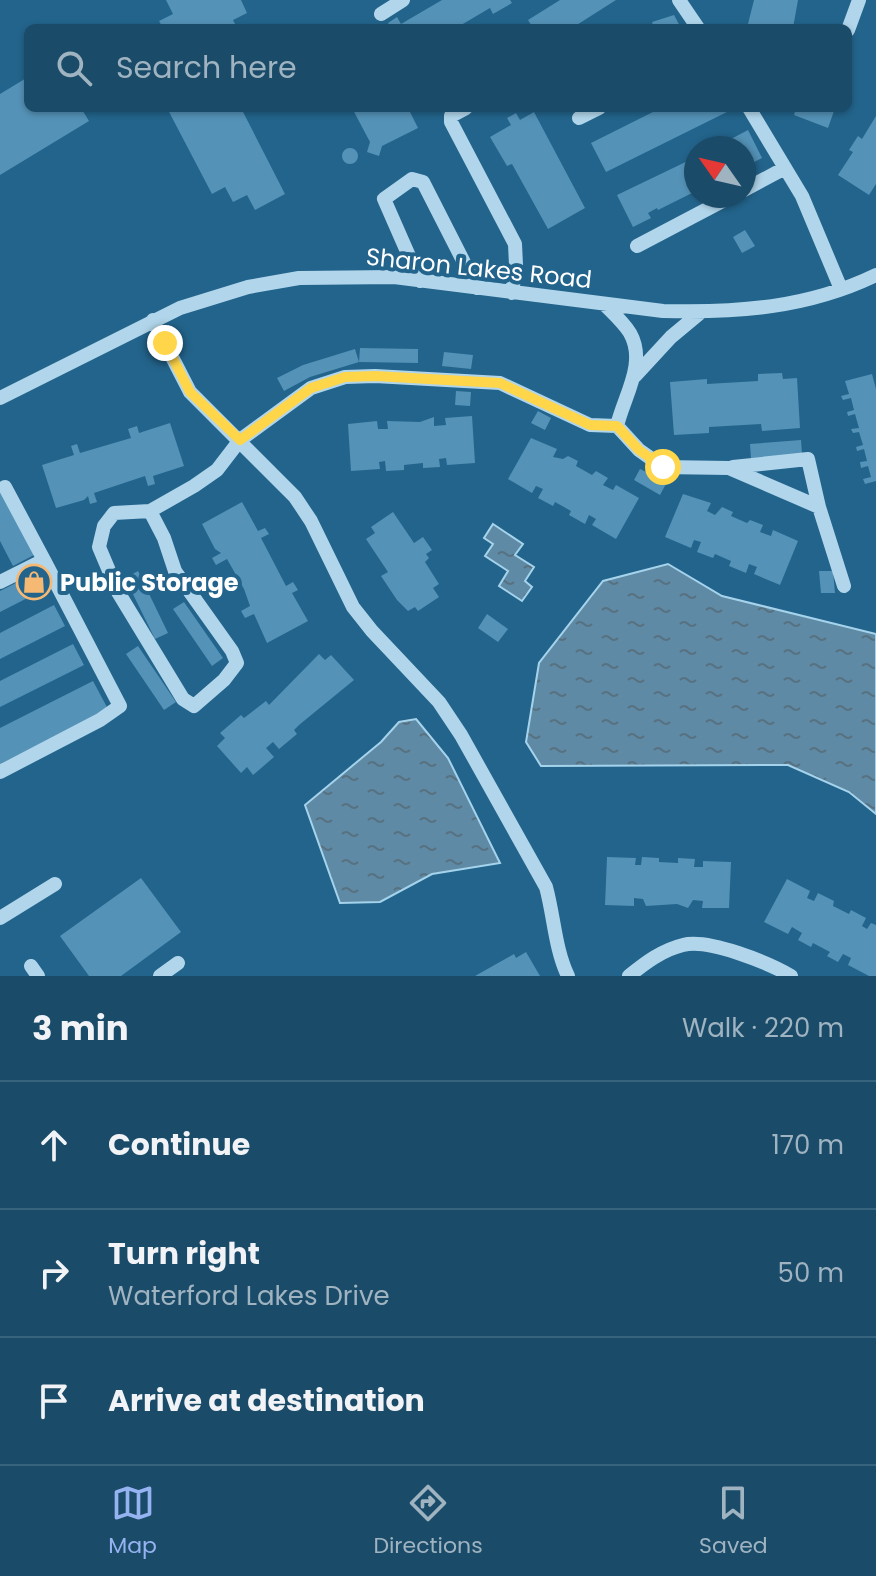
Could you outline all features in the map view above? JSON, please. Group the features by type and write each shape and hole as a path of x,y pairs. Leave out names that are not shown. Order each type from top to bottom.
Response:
{"street":[{"path":"381,14 403,0"},
{"path":"679,0 695,24"},
{"path":"850,24 859,0"},
{"path":"458,112 451,116 451,122 515,244 512,293"},
{"path":"579,118 591,112"},
{"path":"751,112 802,196 841,289"},
{"path":"756,184 785,168"},
{"path":"420,281 384,199 412,179 423,182 477,288"},
{"path":"637,246 709,208"},
{"name":"Sharon Lakes Road","path":"0,398 153,320 223,293 299,278 366,276 604,304 701,312 754,310 790,304 876,275"},
{"path":"604,304 628,331 635,345 637,363 617,426"},
{"path":"632,381 671,337 701,312"},
{"path":"153,320 190,392 295,497 311,521 353,607 425,685 461,735 546,887 561,961 568,976"},
{"path":"150,511 164,538 175,571 232,651 237,663 224,680 194,706 183,699 118,592 99,547 104,526 114,513 150,511 217,470 240,440 311,388 345,377 500,383 590,425 617,426 639,450 663,467 729,468 808,459 819,507 844,586"},
{"path":"729,468 819,507"},
{"path":"0,772 100,720 120,706 5,487"},
{"path":"0,582 44,560"},
{"path":"0,918 55,884"},
{"path":"629,976 648,960 685,944 704,945 791,976"},
{"path":"160,976 178,963"}],"water":[{"path":"493,524 523,544 515,555 534,567 525,581 532,587 522,601 499,586 508,571 485,556 493,544 484,538"},
{"path":"668,564 722,596 876,634 876,814 849,792 788,765 541,766 526,742 539,663 603,581"},
{"path":"416,719 448,758 500,863 432,874 380,902 340,903 305,805 381,742 399,722"}],"building":[{"path":"166,0 241,0 247,13 233,20 235,24 161,24 159,21 173,14"},
{"path":"442,0 510,0 512,3 493,14 490,8 463,24 401,24"},
{"path":"560,0 616,0 578,24 530,24 528,20"},
{"path":"754,0 798,0 794,24 748,24"},
{"path":"674,15 679,24 653,24"},
{"path":"397,17 401,24 389,24 388,23"},
{"path":"24,79 24,112 83,112 89,121 0,175 0,94"},
{"path":"169,112 243,112 285,194 255,210 247,195 233,202 225,187 212,194"},
{"path":"354,112 410,112 418,128 382,146 379,156 367,152 370,142"},
{"path":"534,112 585,208 548,229 512,164 507,166 490,137 511,125 507,118 516,113 520,120"},
{"path":"653,112 727,112 606,172 591,143"},
{"path":"795,112 834,112 828,128 794,115"},
{"path":"876,116 876,184 869,195 838,175 853,152 849,150 858,136 862,139"},
{"path":"748,130 751,136 737,136"},
{"path":"756,146 762,158 756,161"},
{"path":"350,148 356,150 356,162 350,164 344,162 342,156 344,150"},
{"path":"684,163 684,197 648,213 651,218 633,227 617,195"},
{"path":"745,230 755,246 742,253 733,237"},
{"path":"360,348 418,349 418,363 359,362"},
{"path":"355,349 359,362 310,377 284,391 277,378 303,365"},
{"path":"444,352 473,355 471,369 442,366"},
{"path":"782,373 783,379 797,378 800,428 762,431 761,424 709,427 709,433 674,435 670,382 707,379 707,384 758,381 758,374"},
{"path":"872,374 876,389 876,481 865,484 863,479 871,477 868,466 861,468 860,462 867,461 864,449 857,451 856,447 863,445 859,432 853,433 851,429 859,428 855,414 848,416 847,412 854,410 851,398 843,400 841,396 849,394 845,381"},
{"path":"456,391 471,392 470,406 455,405"},
{"path":"538,411 551,418 545,430 531,423"},
{"path":"472,416 475,463 447,465 446,458 439,459 440,467 423,468 423,463 404,465 404,470 386,471 385,461 379,462 380,469 351,471 348,424 377,421 378,429 388,429 387,421 420,422 434,417 434,426 446,425 445,418"},
{"path":"170,423 184,466 153,476 155,484 148,486 145,476 94,493 97,502 90,504 88,496 56,508 42,465 74,455 71,446 77,444 80,453 131,438 128,429 137,426 139,433"},
{"path":"531,438 557,449 553,457 563,459 568,456 578,461 576,466 592,475 596,471 608,478 603,485 613,490 616,485 639,498 616,539 592,525 596,519 589,515 585,524 555,502 553,506 538,498 543,489 536,486 532,493 508,479"},
{"path":"801,440 802,454 751,459 750,444"},
{"path":"640,469 667,482 660,495 634,480"},
{"path":"0,488 34,555 13,566 0,541"},
{"path":"683,494 711,503 707,511 715,515 722,507 733,512 731,516 747,523 750,520 763,525 760,532 771,536 773,530 798,541 780,585 754,574 757,567 749,564 746,573 729,566 731,561 715,554 713,558 697,552 701,542 694,540 691,548 665,537"},
{"path":"242,502 258,531 265,528 269,534 261,538 286,586 293,582 298,590 292,593 308,621 267,643 254,614 245,618 241,611 250,606 227,559 216,565 212,558 221,553 215,549 202,524"},
{"path":"393,512 414,543 423,537 432,550 426,554 429,558 425,562 439,584 433,588 439,597 418,611 415,607 408,611 397,600 381,576 388,572 366,539 375,533 371,527"},
{"path":"138,571 168,633 155,639 125,578"},
{"path":"819,571 833,571 835,593 821,593"},
{"path":"38,572 47,588 0,612 0,591"},
{"path":"184,602 223,658 212,666 173,609"},
{"path":"54,605 65,626 0,659 0,633"},
{"path":"487,614 508,629 498,642 478,628"},
{"path":"73,644 84,665 0,707 0,681"},
{"path":"138,646 176,702 164,710 126,654"},
{"path":"319,654 325,660 331,655 354,680 299,725 294,730 297,734 279,749 273,742 266,748 274,757 253,775 247,767 241,773 217,746 225,738 220,733 241,715 244,718 266,701 269,705"},
{"path":"93,681 108,709 0,764 0,728"},
{"path":"607,857 636,858 635,865 641,865 642,857 678,863 678,858 695,859 694,867 703,867 703,861 731,862 729,908 702,908 703,901 693,900 688,908 677,904 646,906 643,899 634,898 634,906 605,905"},
{"path":"141,878 181,932 121,976 89,976 60,936"},
{"path":"787,879 810,891 807,898 814,901 818,893 834,901 833,906 866,918 862,926 867,929 871,923 876,925 876,976 869,976 848,965 851,958 843,954 838,962 827,956 830,952 813,943 811,947 798,940 802,933 792,927 788,934 764,922"},
{"path":"526,952 540,976 475,976 514,954 516,958"}],"place":[{"name":"Public Storage","path":"34,582"}],"route":[{"path":"165,343 190,392 240,440 311,388 345,377 500,383 590,425 617,426 639,450 663,467"}]}
